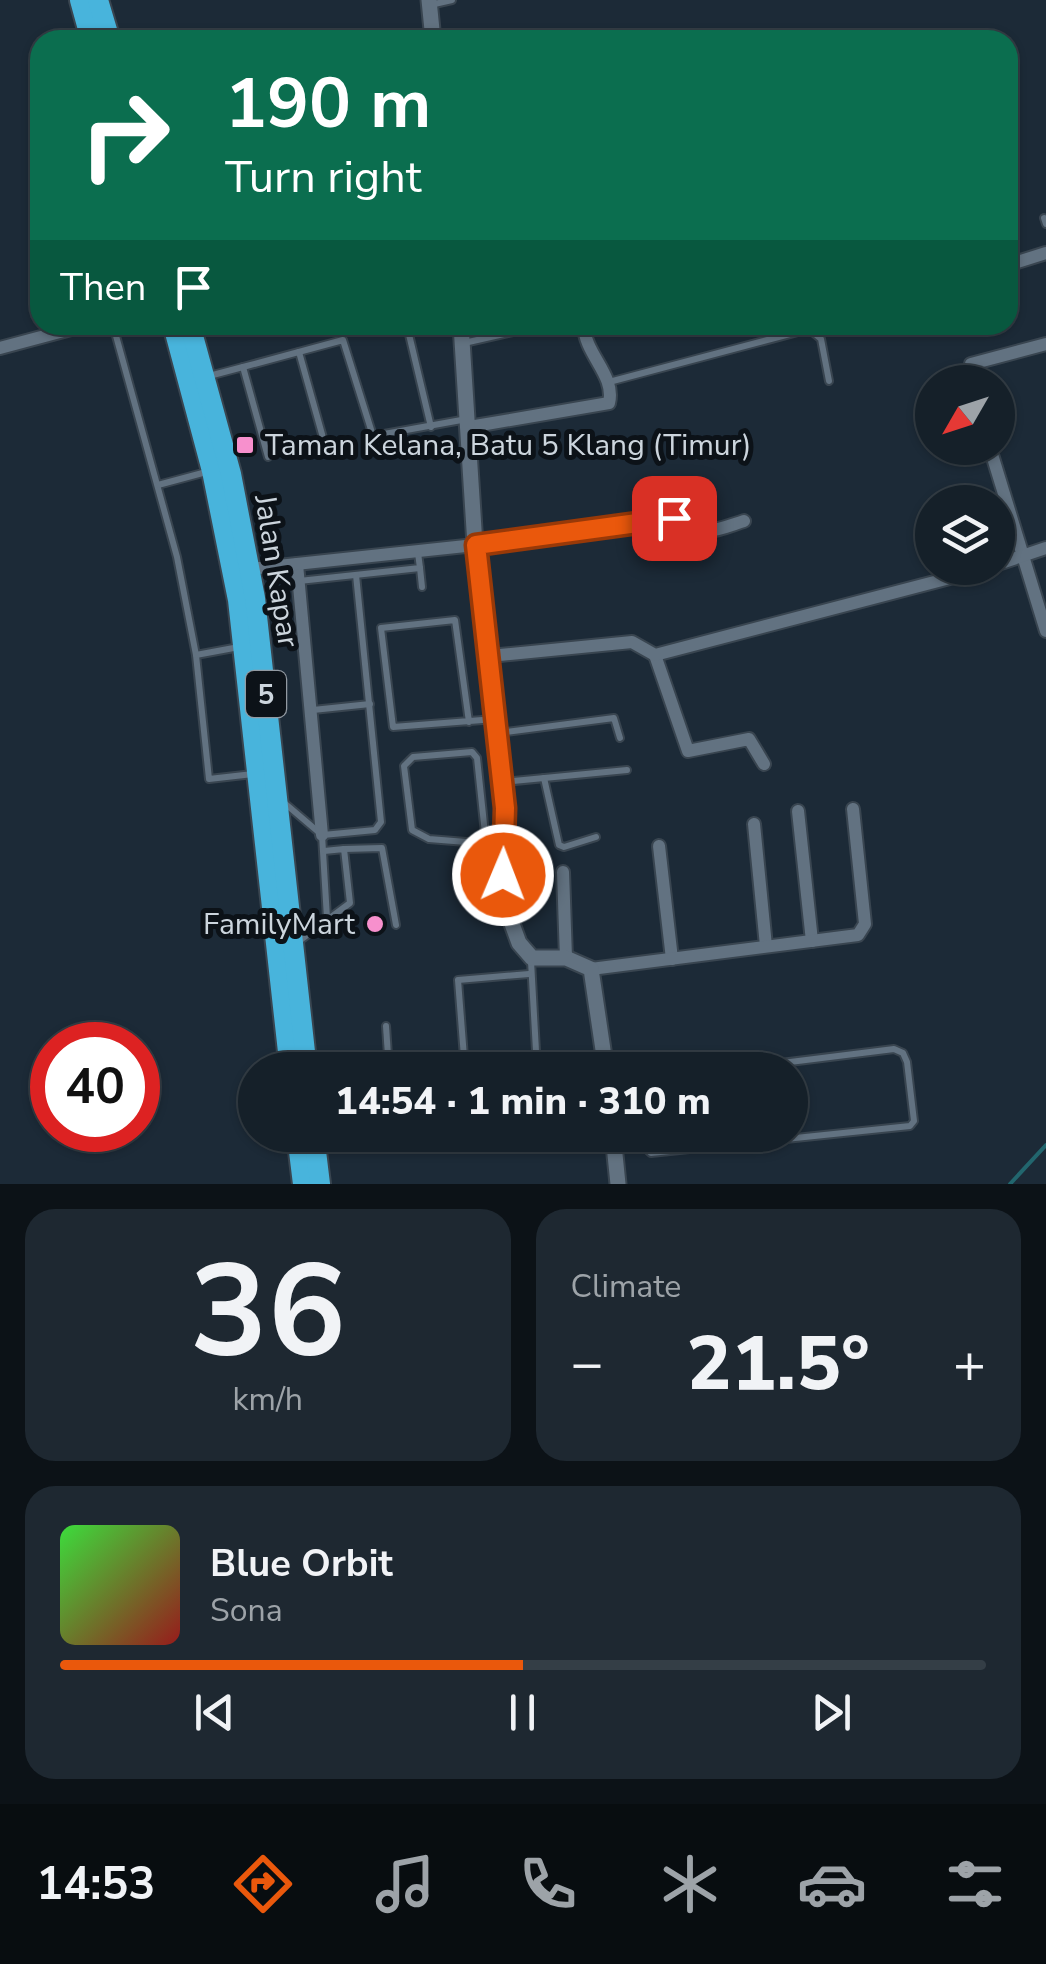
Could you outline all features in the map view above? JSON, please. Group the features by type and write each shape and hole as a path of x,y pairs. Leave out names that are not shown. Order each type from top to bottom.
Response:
{"highway":[{"path":"80,0 88,30"},
{"path":"98,0 107,30"},
{"name":"Jalan Kapar","path":"176,335 212,470 244,646 288,1052"},
{"name":"Jalan Kapar","path":"193,335 231,474 250,569 305,1052"},
{"path":"299,1152 303,1184"},
{"path":"316,1152 320,1184"}],"street":[{"path":"429,3 432,30"},
{"path":"1018,262 1046,253"},
{"path":"0,348 49,335"},
{"path":"462,335 476,545 502,782 507,910 530,966 566,958 592,969 858,935 865,924 853,808"},
{"path":"468,423 600,408 609,403 609,382 590,351 586,335"},
{"path":"971,365 984,356 1046,344"},
{"path":"996,465 1046,631"},
{"path":"250,569 476,545 657,519 674,518 688,530 702,534 744,521"},
{"path":"1015,558 1046,548"},
{"path":"297,564 322,835"},
{"path":"655,655 923,585"},
{"path":"490,656 632,642 655,655 681,740 688,751 749,739 764,764"},
{"path":"798,811 812,940"},
{"path":"754,824 766,946"},
{"path":"659,846 672,958"},
{"path":"563,872 566,958"},
{"path":"592,969 604,1052"},
{"path":"615,1152 618,1184"}],"lane":[{"path":"429,3 452,0"},
{"path":"117,335 178,557 196,655 209,779 258,773"},
{"path":"409,335 430,427"},
{"path":"462,343 499,335"},
{"path":"609,382 787,335"},
{"path":"817,335 821,339 829,381"},
{"path":"204,377 343,340 372,436 468,423"},
{"path":"300,352 327,452"},
{"path":"243,367 268,457"},
{"path":"158,485 212,470"},
{"path":"418,551 422,587"},
{"path":"298,581 420,568"},
{"path":"322,835 378,828 356,575"},
{"path":"469,722 455,620 381,628 393,727 469,722 497,726 614,718 620,738"},
{"path":"196,655 244,646"},
{"path":"313,710 370,704"},
{"path":"486,843 477,758 472,752 413,757 404,766 412,830 429,839 504,845"},
{"path":"502,782 627,770"},
{"path":"544,777 559,844 564,847 596,837"},
{"path":"278,797 322,835 327,918"},
{"path":"324,850 382,848 396,925"},
{"path":"293,946 350,903 344,849"},
{"path":"464,1052 458,980 530,966 537,1052"},
{"path":"386,1026 388,1052"},
{"path":"808,1060 894,1049 903,1053 914,1122 910,1126 808,1137"}],"waterway":[{"path":"1010,1184 1046,1145"}],"place":[{"name":"Taman Kelana, Batu 5 Klang (Timur)","path":"245,445"},
{"name":"FamilyMart","path":"375,924"}],"route":[{"path":"503,875 505,808 476,545 674,518"}]}
